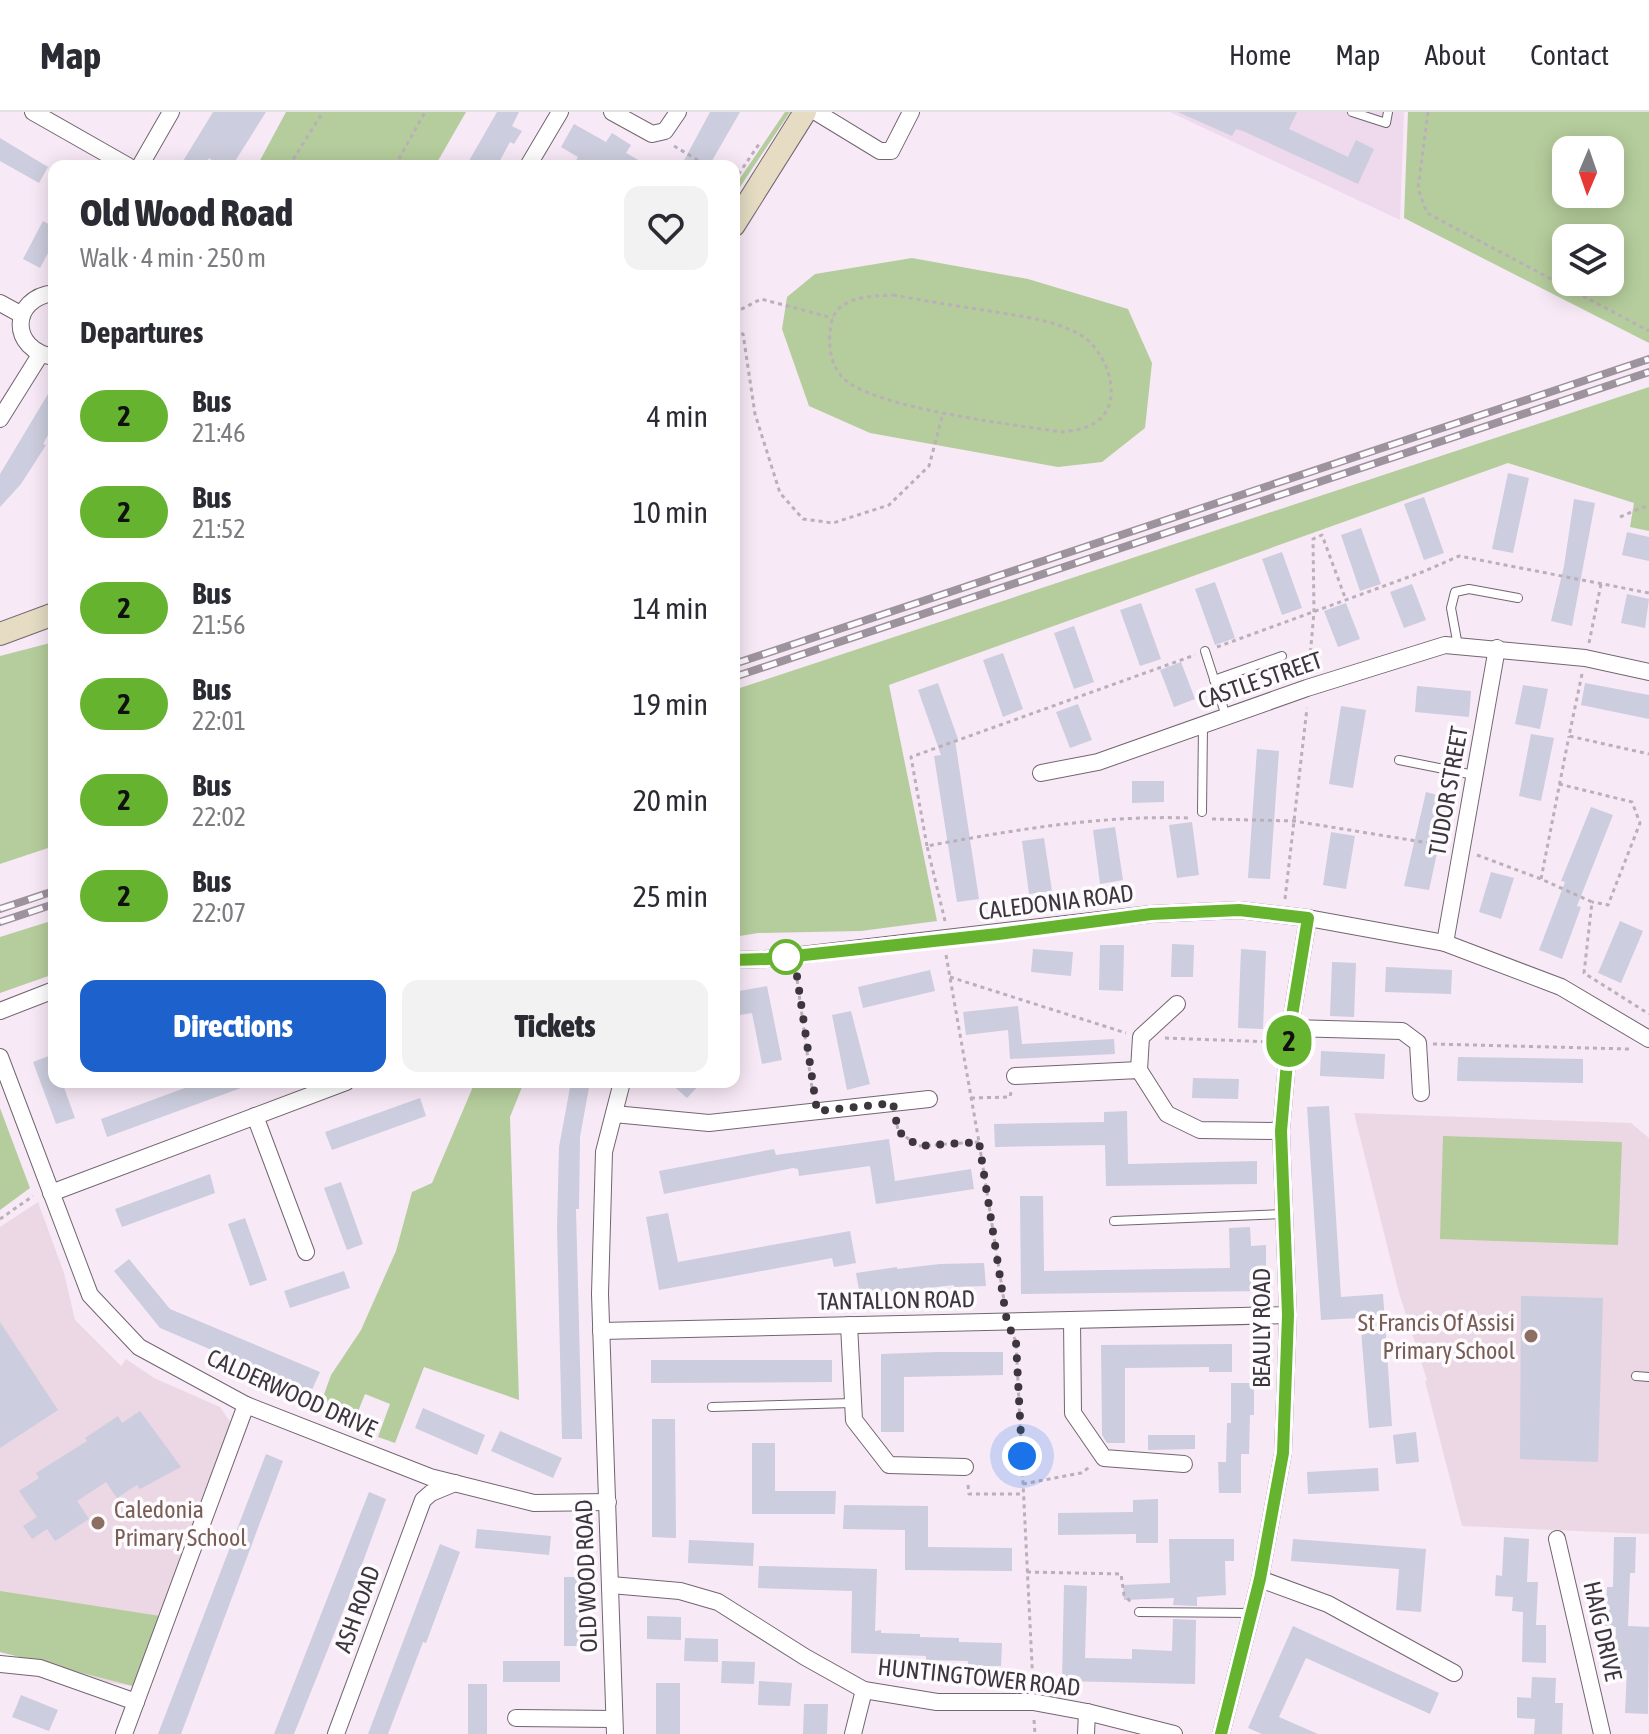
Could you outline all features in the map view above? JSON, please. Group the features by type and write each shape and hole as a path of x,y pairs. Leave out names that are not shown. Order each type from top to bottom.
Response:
{"street":[{"path":"33,112 117,160"},
{"path":"143,160 171,112"},
{"path":"532,160 560,112"},
{"path":"612,112 646,132 659,134 670,127 678,112"},
{"path":"740,215 805,112"},
{"path":"816,112 880,151 891,151 911,112"},
{"path":"0,419 47,356 31,349 23,337 22,315 28,304 39,295 48,294"},
{"path":"0,303 22,315"},
{"path":"0,634 48,616"},
{"name":"CASTLE STREET","path":"1041,773 1098,762 1226,716 1445,645 1585,658 1649,672"},
{"name":"TUDOR STREET","path":"1445,943 1497,648"},
{"name":"CALEDONIA ROAD","path":"740,960 950,939 1151,914 1239,910 1308,918 1445,943 1561,987 1649,1039"},
{"name":"BEAULY ROAD","path":"1221,1734 1260,1579 1283,1453 1288,1315 1281,1131 1290,1035 1308,918"},
{"path":"0,1011 48,992"},
{"path":"1177,1004 1141,1037 1139,1070 1167,1114 1200,1130 1281,1131"},
{"path":"1290,1035 1402,1031 1418,1043 1421,1093"},
{"name":"CALDERWOOD DRIVE","path":"0,1057 90,1295 139,1347 246,1405 409,1468 534,1503 608,1502"},
{"path":"1015,1076 1139,1070"},
{"path":"51,1193 330,1088"},
{"name":"OLD WOOD ROAD","path":"614,1727 600,1294 604,1152 620,1088"},
{"path":"614,1114 709,1123 929,1099"},
{"path":"255,1116 306,1252"},
{"name":"TANTALLON ROAD","path":"601,1331 1288,1315"},
{"path":"1072,1320 1073,1413 1104,1458 1184,1464"},
{"path":"849,1325 854,1420 889,1465 965,1467"},
{"path":"124,1734 246,1405"},
{"path":"409,1468 423,1500 431,1493 455,1483"},
{"name":"ASH ROAD","path":"336,1734 423,1500"},
{"name":"HAIG DRIVE","path":"1557,1539 1602,1734"},
{"path":"1260,1579 1328,1604 1454,1673"},
{"name":"HUNTINGTOWER ROAD","path":"611,1585 680,1591 718,1602 864,1690 937,1702 1033,1702 1174,1734"},
{"path":"0,1664 40,1668 136,1702"},
{"path":"853,1734 864,1690"},
{"path":"1086,1734 1087,1712"},
{"path":"516,1718 614,1727"}],"lane":[{"path":"1352,112 1386,123 1388,112"},
{"path":"1458,646 1451,608 1455,592 1469,589 1518,598"},
{"path":"1205,651 1226,716"},
{"path":"1214,680 1282,656"},
{"path":"1203,725 1203,815"},
{"path":"1399,760 1475,775"},
{"path":"1114,1221 1284,1214"},
{"path":"1636,1376 1649,1377"},
{"path":"712,1407 853,1403"},
{"path":"1139,1612 1252,1613"}],"path":[{"path":"293,160 323,112"},
{"path":"398,160 425,112"},
{"path":"1428,112 1418,189 1427,213 1649,331"},
{"path":"659,134 698,160"},
{"path":"893,295 1054,322 1083,335 1108,372 1113,390 1108,408 1097,423 1081,430 1062,432 943,413 859,390 841,376 831,356 829,338 833,318 846,303 864,296 893,295"},
{"path":"740,310 761,299 833,318"},
{"path":"740,333 743,334 755,414 780,493 803,519 833,523 889,505 929,466 943,413"},
{"path":"1620,517 1643,507 1649,508"},
{"path":"1035,1734 1016,1342 1007,1322 949,976 946,956 950,939 927,846 911,757 1459,556 1649,593"},
{"path":"1541,879 1601,584"},
{"path":"1569,736 1649,754"},
{"path":"1203,815 1294,821 1430,842 1462,850 1541,879 1592,902 1608,905 1640,823 1632,802 1559,784"},
{"path":"927,846 999,833 1142,816 1188,818"},
{"path":"1592,902 1584,973 1649,1014"},
{"path":"794,956 817,1111"},
{"path":"949,976 1141,1037 1290,1035"},
{"path":"1418,1043 1634,1049"},
{"path":"971,1098 1010,1097 1015,1076"},
{"path":"893,1103 898,1131 918,1146 979,1142"},
{"path":"0,1219 34,1195"},
{"path":"1023,1484 1081,1473 1104,1458"},
{"path":"965,1467 969,1494 1024,1494"},
{"path":"1027,1572 1121,1574 1124,1595 1139,1612"}],"shaded area":[{"path":"1170,112 1404,112 1400,220"},
{"name":"St Francis Of Assisi Primary School","path":"1354,1113 1631,1123 1649,1138 1649,1534 1462,1526 1427,1380 1399,1293"},
{"name":"Caledonia Primary School","path":"38,1202 64,1273 75,1320 121,1366 126,1359 154,1378 220,1407 231,1423 232,1431 133,1686 69,1677 25,1654 0,1652 0,1227"}],"green space":[{"path":"286,112 466,112 438,160 260,160"},
{"path":"785,112 790,112 740,187 740,178"},
{"path":"1408,112 1649,112 1649,343 1557,296 1624,296 1624,224 1552,224 1552,294 1404,218"},
{"path":"912,258 1028,279 1128,309 1152,363 1145,428 1102,462 1058,467 870,433 809,406 782,329 787,297 815,274"},
{"path":"1649,387 1649,531 1630,527 1634,503 1508,463 889,685 937,921 861,931 740,936 740,688"},
{"path":"48,644 48,848 0,864 0,656"},
{"path":"48,922 48,976 0,993 0,937"},
{"path":"472,1088 522,1088 510,1117 519,1400 424,1367 395,1443 378,1437 390,1404 365,1394 353,1424 318,1411 331,1375 361,1330 396,1251 412,1192 432,1183"},
{"path":"0,1108 30,1188 0,1210"},
{"path":"1443,1136 1622,1142 1618,1245 1440,1239"},
{"path":"0,1591 160,1616 154,1653 133,1686 0,1652"}],"building":[{"path":"213,112 266,112 236,160 184,160"},
{"path":"497,112 519,112 512,126 522,131 514,144 510,142 500,160 469,160"},
{"path":"710,112 740,112 712,160 684,160"},
{"path":"1178,112 1297,112 1289,129 1348,157 1356,140 1374,149 1358,184 1243,131 1236,129 1232,136"},
{"path":"574,124 606,142 612,133 631,145 626,153 638,160 576,160 578,157 561,147"},
{"path":"0,138 48,167 39,183 0,161"},
{"path":"43,221 48,224 48,253 40,268 23,259"},
{"path":"48,394 48,435 43,444 46,445 21,484 0,507 0,474"},
{"path":"1508,473 1529,478 1513,553 1492,549"},
{"path":"1424,497 1444,553 1424,560 1404,504"},
{"path":"1574,499 1595,503 1572,626 1551,621 1564,566"},
{"path":"1361,528 1381,584 1360,591 1341,535"},
{"path":"1627,532 1649,537 1649,561 1622,555"},
{"path":"1282,552 1302,608 1282,615 1262,559"},
{"path":"1215,582 1235,638 1215,645 1195,589"},
{"path":"1412,584 1426,620 1404,628 1390,592"},
{"path":"1627,594 1649,599 1645,628 1621,623"},
{"path":"1141,603 1161,659 1140,666 1120,610"},
{"path":"1346,603 1360,639 1338,647 1324,611"},
{"path":"1074,626 1094,682 1074,689 1054,633"},
{"path":"1003,653 1023,709 1003,717 983,660"},
{"path":"1181,662 1195,699 1174,707 1160,670"},
{"path":"938,683 958,739 955,740 979,899 957,902 934,756 941,755 918,690"},
{"path":"1585,683 1649,695 1649,719 1581,705"},
{"path":"1523,685 1548,689 1540,729 1515,724"},
{"path":"1417,686 1471,691 1469,717 1415,712"},
{"path":"1078,704 1092,740 1070,748 1056,712"},
{"path":"1341,706 1366,710 1353,788 1329,784"},
{"path":"1531,734 1554,738 1541,801 1519,796"},
{"path":"1446,742 1466,745 1465,758 1445,756"},
{"path":"1257,749 1279,751 1270,879 1248,878"},
{"path":"1132,781 1164,781 1164,802 1132,803"},
{"path":"1426,792 1449,798 1429,890 1404,886"},
{"path":"1591,807 1613,815 1577,906 1581,907 1562,959 1539,950 1565,882 1561,881"},
{"path":"1192,822 1199,875 1177,878 1169,825"},
{"path":"1115,827 1123,880 1100,884 1093,830"},
{"path":"1331,832 1355,836 1346,889 1323,885"},
{"path":"1044,838 1052,891 1029,894 1022,841"},
{"path":"1491,872 1514,878 1501,919 1479,912"},
{"path":"1620,921 1643,931 1621,983 1598,973"},
{"path":"1172,944 1194,945 1193,977 1171,977"},
{"path":"1100,945 1124,945 1123,991 1099,990"},
{"path":"1033,949 1073,952 1071,976 1031,972"},
{"path":"1241,949 1266,951 1263,1029 1238,1028"},
{"path":"1332,962 1356,963 1354,1017 1330,1016"},
{"path":"1386,967 1452,970 1451,994 1385,992"},
{"path":"930,970 935,991 863,1008 858,987"},
{"path":"767,986 782,1060 762,1064 752,1013 740,1015 740,991"},
{"path":"1018,1006 1022,1044 1114,1039 1115,1054 1010,1059 1008,1030 966,1035 963,1012"},
{"path":"851,1011 870,1084 847,1090 832,1015"},
{"path":"1321,1051 1385,1054 1384,1079 1320,1076"},
{"path":"48,1056 48,1088 64,1088 75,1118 56,1124 33,1062"},
{"path":"1458,1057 1583,1059 1583,1083 1457,1081"},
{"path":"1193,1078 1239,1079 1238,1099 1192,1098"},
{"path":"185,1088 241,1088 107,1137 101,1119"},
{"path":"570,1088 589,1088 580,1137 579,1209 576,1209 582,1439 562,1439 557,1227 559,1147"},
{"path":"676,1088 696,1088 687,1098"},
{"path":"420,1098 426,1116 332,1150 325,1132"},
{"path":"1329,1106 1341,1297 1383,1294 1392,1426 1369,1428 1360,1318 1321,1320 1307,1107"},
{"path":"1127,1111 1128,1164 1257,1161 1257,1184 1106,1186 1105,1145 995,1147 994,1124 1104,1122 1104,1112"},
{"path":"889,1139 895,1181 971,1169 974,1189 876,1204 870,1166 799,1176 798,1169 793,1168 664,1194 659,1171 774,1149 776,1155"},
{"path":"210,1174 215,1193 122,1227 115,1209"},
{"path":"341,1182 363,1244 347,1250 324,1188"},
{"path":"1020,1196 1043,1196 1044,1271 1230,1268 1229,1228 1250,1227 1251,1246 1266,1245 1266,1291 1021,1294"},
{"path":"668,1213 678,1262 850,1231 856,1263 834,1267 832,1258 659,1290 646,1217"},
{"path":"245,1218 267,1280 250,1286 228,1224"},
{"path":"129,1259 170,1309 320,1372 311,1392 160,1328 114,1271"},
{"path":"984,1263 986,1286 910,1288 860,1296 856,1273 897,1267"},
{"path":"344,1271 350,1288 290,1308 284,1291"},
{"path":"1521,1296 1603,1298 1598,1462 1520,1459"},
{"path":"0,1322 58,1410 0,1448"},
{"path":"1232,1344 1232,1372 1209,1372 1209,1367 1125,1368 1125,1443 1107,1443 1102,1435 1101,1345"},
{"path":"1003,1352 1003,1375 904,1377 904,1432 881,1432 881,1354"},
{"path":"651,1360 832,1360 832,1382 651,1383"},
{"path":"1231,1383 1254,1383 1254,1415 1250,1415 1249,1454 1241,1454 1241,1493 1219,1493 1218,1462 1226,1462 1227,1423 1231,1423"},
{"path":"423,1408 485,1435 477,1455 415,1428"},
{"path":"140,1411 181,1467 140,1489 137,1485 117,1498 106,1482 77,1501 89,1519 55,1541 47,1529 32,1539 23,1526 37,1517 19,1491 39,1478 36,1473 87,1441 85,1438 118,1416 122,1423"},
{"path":"652,1419 675,1419 676,1538 652,1537"},
{"path":"500,1431 562,1458 553,1478 491,1451"},
{"path":"1416,1432 1419,1462 1396,1464 1393,1435"},
{"path":"1148,1435 1195,1435 1195,1449 1148,1450"},
{"path":"752,1443 775,1443 775,1491 836,1491 835,1514 752,1514"},
{"path":"266,1454 283,1461 181,1734 158,1734"},
{"path":"1378,1468 1379,1491 1308,1494 1307,1472"},
{"path":"369,1492 386,1499 364,1559 294,1734 274,1734"},
{"path":"1158,1499 1158,1543 1136,1543 1136,1534 1058,1535 1058,1513 1133,1512 1133,1500"},
{"path":"844,1505 928,1506 928,1547 1012,1548 1012,1571 905,1570 905,1530 843,1529"},
{"path":"477,1529 551,1536 549,1555 475,1548"},
{"path":"1504,1537 1529,1539 1527,1582 1538,1582 1536,1625 1546,1625 1546,1663 1522,1662 1523,1612 1512,1611 1513,1597 1495,1596 1496,1575 1502,1576"},
{"path":"1614,1537 1636,1537 1635,1573 1630,1573 1628,1626 1649,1627 1648,1714 1625,1713 1627,1670 1614,1669 1616,1627 1605,1626 1607,1587 1613,1587"},
{"path":"1169,1539 1234,1539 1234,1561 1225,1561 1226,1595 1197,1597 1197,1606 1173,1605 1174,1598 1124,1600 1123,1585 1170,1583"},
{"path":"1293,1539 1426,1549 1421,1612 1396,1610 1399,1569 1291,1561"},
{"path":"689,1540 754,1543 753,1566 688,1563"},
{"path":"440,1544 460,1552 426,1643 423,1642 388,1734 368,1734"},
{"path":"759,1566 877,1569 875,1631 959,1638 959,1642 1002,1643 1001,1666 968,1666 968,1661 926,1660 926,1656 851,1653 852,1591 758,1588"},
{"path":"564,1577 586,1577 585,1646 564,1646"},
{"path":"1064,1585 1087,1586 1085,1658 1132,1659 1132,1649 1172,1651 1173,1619 1196,1620 1195,1684 1062,1681"},
{"path":"647,1616 681,1617 681,1640 647,1639"},
{"path":"1293,1626 1439,1693 1430,1714 1306,1658 1279,1717 1318,1734 1262,1734 1248,1728"},
{"path":"685,1638 718,1639 718,1662 684,1661"},
{"path":"503,1661 560,1661 560,1682 503,1682"},
{"path":"722,1661 755,1662 754,1684 721,1683"},
{"path":"1532,1677 1556,1678 1555,1703 1563,1703 1562,1734 1534,1734 1535,1719 1517,1718 1517,1697 1531,1698"},
{"path":"759,1681 792,1683 790,1706 758,1705"},
{"path":"656,1683 680,1683 680,1734 656,1734"},
{"path":"468,1684 487,1684 487,1734 468,1734"},
{"path":"21,1695 58,1710 49,1731 12,1717"},
{"path":"804,1704 828,1704 827,1734 803,1734"}],"railway":[{"path":"740,662 1649,359"},
{"path":"740,675 1649,372"},
{"path":"0,909 48,893"},
{"path":"0,922 48,906"}],"bus line":[{"name":"2","path":"740,960 998,934 1151,914 1239,910 1308,918 1290,1028 1281,1131 1288,1315 1283,1453 1260,1579 1221,1734"}],"place":[{"name":"St Francis Of Assisi Primary School","path":"1531,1336"},
{"name":"Caledonia Primary School","path":"98,1523"}],"route":[{"path":"786,957 794,956 817,1111 893,1103 898,1131 918,1146 979,1142 1007,1322 1016,1342 1022,1456"}]}
